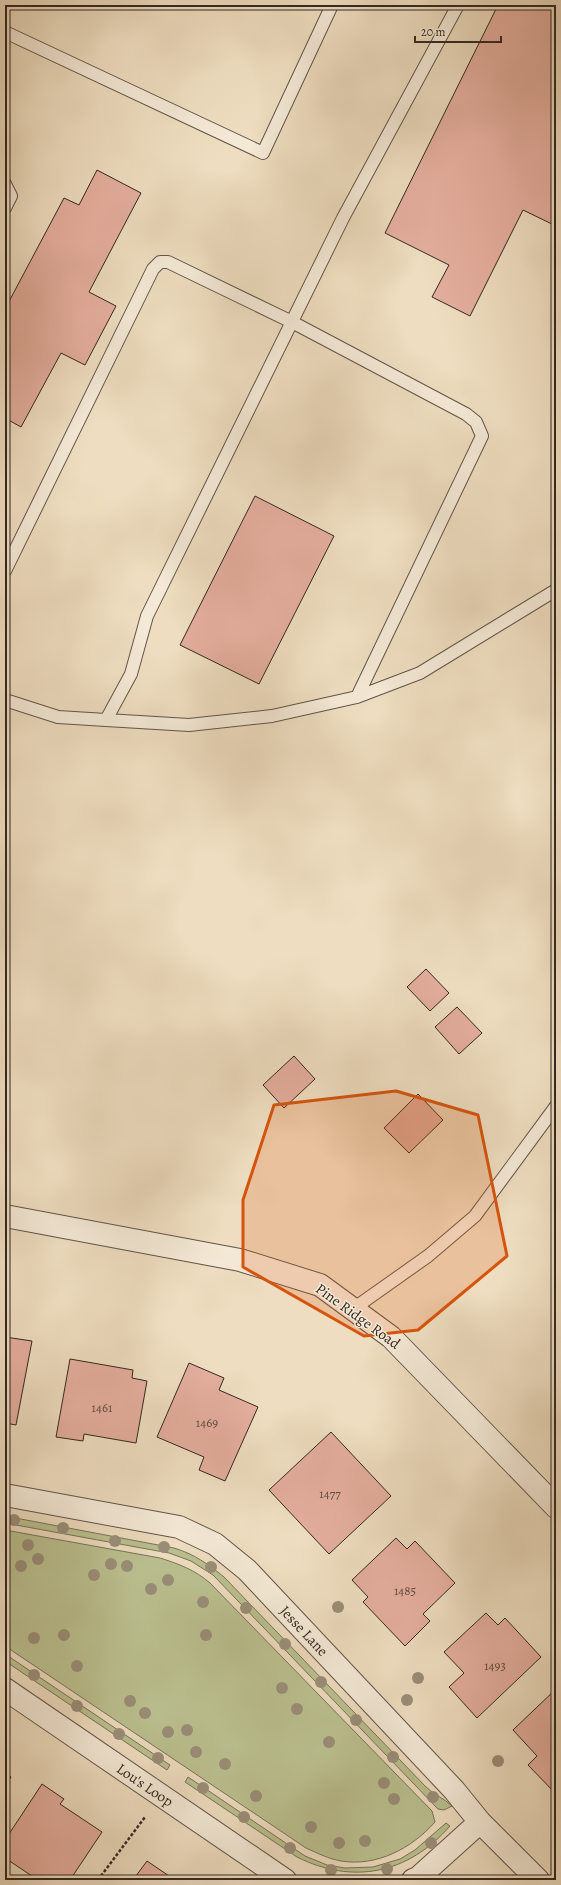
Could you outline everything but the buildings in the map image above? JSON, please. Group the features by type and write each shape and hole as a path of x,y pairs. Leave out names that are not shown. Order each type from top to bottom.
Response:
{"street":[{"name":"Pine Ridge Road","path":"5,1216 240,1260 320,1285 391,1337 556,1507"},
{"name":"Jesse Lane","path":"5,1495 179,1527 216,1544 247,1570 454,1790 480,1822 538,1880"},
{"name":"Lou's Loop","path":"5,1689 285,1880"},
{"path":"413,1880 418,1878 445,1855 480,1822"}],"lane":[{"path":"5,32 263,153 332,5"},
{"path":"106,720 131,674 147,616 343,218 458,5"},
{"path":"5,184 11,196 5,208"},
{"path":"5,571 153,268 160,262 168,262 292,322 466,414 476,422 482,436 357,697"},
{"path":"5,700 58,717 189,725 272,716 357,697 420,673 556,590"},
{"path":"353,1309 428,1256 475,1216 556,1106"}],"path":[{"path":"98,1880 135,1832 160,1794"}],"highlighted area":[{"path":"396,1091 478,1115 507,1256 418,1330 364,1336 243,1267 243,1200 274,1105"}],"green space":[{"path":"5,1516 174,1548 194,1556 224,1577 426,1787 452,1806 444,1810 438,1809 213,1575 191,1561 169,1553 5,1523"},
{"path":"5,1530 160,1558 199,1574 210,1583 432,1811 435,1822 416,1840 393,1854 380,1858 354,1862 341,1861 323,1856 306,1848 5,1646"},
{"path":"5,1654 170,1765 167,1770 5,1661"},
{"path":"188,1777 305,1856 327,1865 345,1868 373,1867 400,1859 415,1850 446,1823 450,1826 434,1842 416,1855 398,1864 379,1870 359,1872 339,1871 318,1866 297,1857 185,1782"}]}
